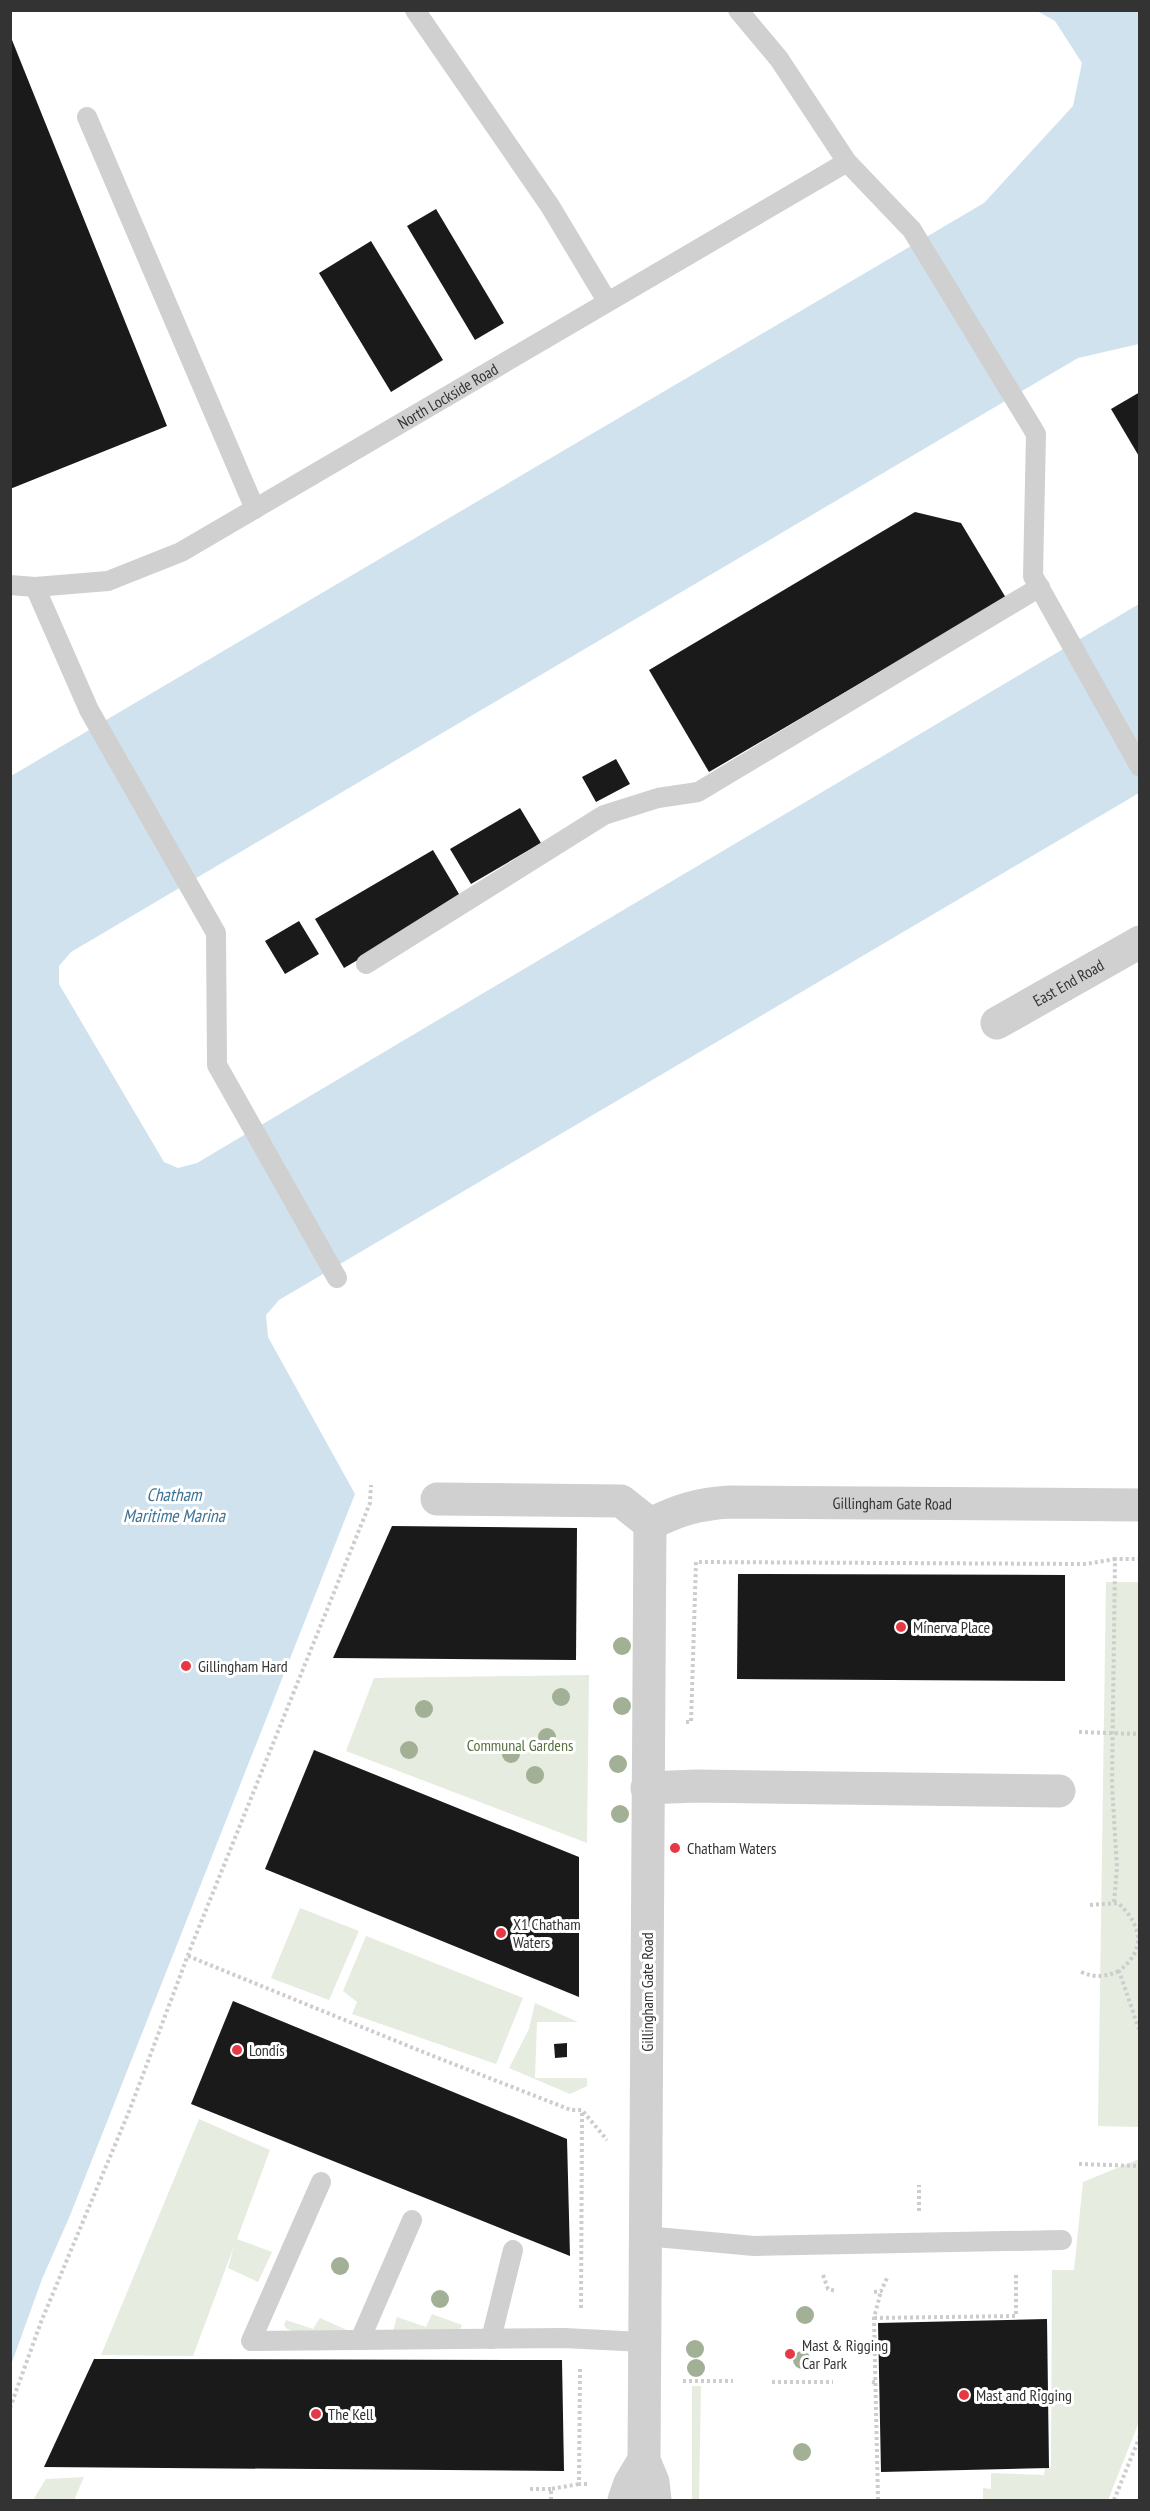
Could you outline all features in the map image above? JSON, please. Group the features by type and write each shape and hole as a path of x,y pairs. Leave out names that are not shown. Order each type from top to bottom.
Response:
{"street":[{"name":"East End Road","path":"997,1023 1140,942"},
{"path":"437,1499 621,1501 650,1524"},
{"name":"Gillingham Gate Road","path":"655,2500 653,2482 644,2460 643,2342 650,1524 678,1510 701,1504 730,1502 1140,1505"},
{"path":"647,1788 696,1786 1059,1791"},
{"path":"624,2500 630,2483 644,2460"}],"lane":[{"path":"415,10 550,206 607,301"},
{"path":"738,10 779,58 847,162 912,230 1036,434 1033,576 1140,767"},
{"path":"87,117 255,508"},
{"name":"North Lockside Road","path":"10,585 35,588 108,581 181,552 847,162"},
{"path":"366,964 604,815 658,798 698,792 1040,587"},
{"path":"35,588 89,710 216,933 217,1065 337,1278"},
{"path":"321,2182 251,2341 564,2338 643,2342"},
{"path":"360,2340 412,2220"},
{"path":"645,2235 754,2246 1062,2240"},
{"path":"491,2338 513,2250"}],"path":[{"path":"10,2408 41,2322 121,2130 188,1956 370,1503 371,1485"},
{"path":"1114,1902 1118,1868 1112,1785 1115,1559"},
{"path":"647,1722 691,1722 696,1562 1086,1564 1115,1559 1140,1559"},
{"path":"1079,1732 1140,1734"},
{"path":"1081,1972 1094,1977 1104,1977 1119,1971 1132,1960 1137,1952 1139,1938 1123,1907 1114,1902 1090,1905"},
{"path":"188,1956 439,2059 571,2110 582,2110 606,2140 614,2141"},
{"path":"1119,1971 1140,2032"},
{"path":"1079,2164 1140,2166"},
{"path":"919,2185 919,2218"},
{"path":"874,2319 1016,2316 1016,2264"},
{"path":"828,2288 836,2291"},
{"path":"878,2500 874,2319 880,2291"},
{"path":"679,2381 733,2381"},
{"path":"772,2382 833,2382"},
{"path":"1114,2500 1140,2436"},
{"path":"530,2488 552,2489 579,2484"},
{"path":"551,2500 552,2489"}],"green space":[{"path":"1106,1582 1139,1582 1139,2127 1098,2126"},
{"name":"Communal Gardens","path":"589,1675 587,1843 346,1751 374,1678"},
{"path":"300,1908 359,1931 329,2000 271,1978"},
{"path":"366,1936 523,1998 496,2064 352,2014 357,2002 343,1991"},
{"path":"535,2003 578,2022 537,2022 535,2078 587,2078 587,2086 570,2094 509,2068 529,2029"},
{"path":"199,2119 270,2150 237,2239 272,2252 258,2282 228,2268 234,2246 193,2356 101,2355"},
{"path":"1139,2159 1139,2422 1108,2500 983,2500 983,2488 991,2489 991,2473 1044,2475 1045,2468 1051,2467 1052,2270 1074,2270 1083,2182"},
{"path":"432,2314 462,2325 459,2332 393,2331 397,2317 426,2327"},
{"path":"320,2318 349,2331 292,2331 284,2325 286,2320 313,2329"},
{"path":"692,2386 701,2386 699,2500 692,2500"},
{"path":"84,2477 74,2500 33,2500 46,2479"}],"water":[{"name":"Chatham Maritime Marina","path":"1037,11 1139,11 1139,344 1078,358 71,952 59,966 59,984 164,1162 178,1168 197,1163 1139,604 1139,793 279,1300 266,1315 268,1337 355,1494 69,2218 42,2279 11,2365 11,776 984,203 1073,106 1082,63 1055,21"}],"building":[{"path":"10,35 167,426 10,489"},
{"path":"436,209 504,323 475,340 407,226"},
{"path":"371,241 443,360 391,392 319,273"},
{"path":"1140,392 1140,458 1111,409"},
{"path":"915,512 961,523 1006,598 709,772 649,670"},
{"path":"616,759 630,784 596,802 582,777"},
{"path":"520,808 541,843 471,884 450,849"},
{"path":"433,850 462,899 344,968 315,919"},
{"path":"299,921 319,954 285,974 265,941"},
{"path":"392,1526 577,1528 576,1660 333,1658"},
{"name":"Minerva Place","path":"738,1574 1065,1575 1065,1681 737,1679"},
{"name":"X1 Chatham Waters","path":"314,1750 579,1857 579,1997 265,1869"},
{"path":"233,2001 567,2139 570,2256 191,2104"},
{"path":"567,2043 567,2057 555,2058 554,2044"},
{"name":"Mast and Rigging","path":"1047,2319 1049,2468 881,2472 878,2323"},
{"name":"The Kell","path":"94,2359 562,2360 564,2471 44,2467"}],"place":[{"name":"Minerva Place","path":"901,1627"},
{"name":"Gillingham Hard","path":"186,1666"},
{"name":"Chatham Waters","path":"675,1848"},
{"name":"X1 Chatham Waters","path":"501,1933"},
{"name":"Londis","path":"237,2050"},
{"name":"Mast & Rigging Car Park","path":"790,2354"},
{"name":"Mast and Rigging","path":"964,2395"},
{"name":"The Kell","path":"316,2414"}]}
